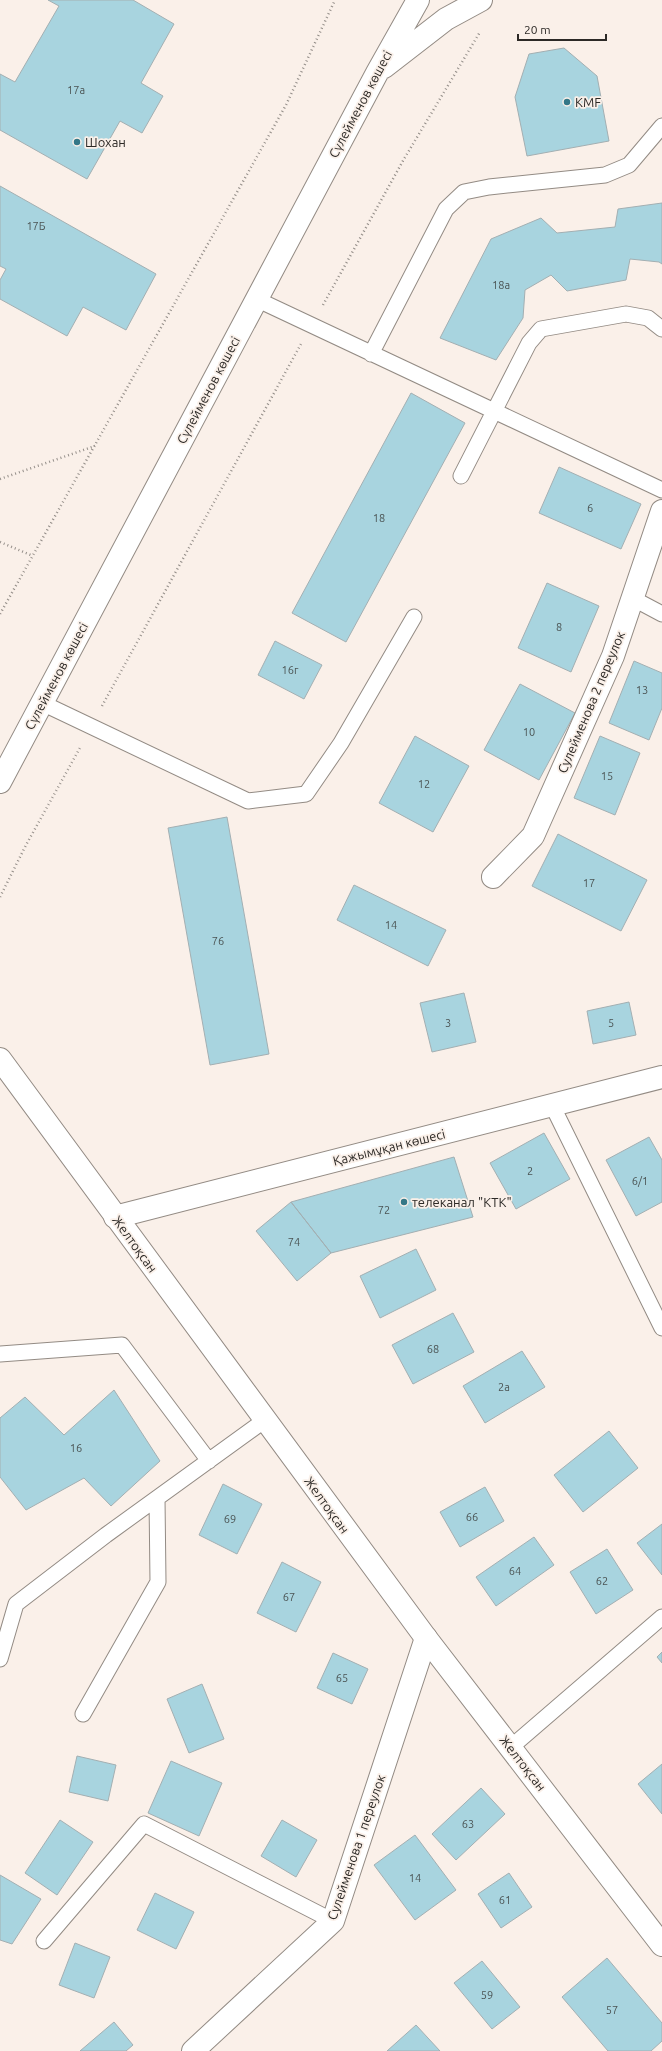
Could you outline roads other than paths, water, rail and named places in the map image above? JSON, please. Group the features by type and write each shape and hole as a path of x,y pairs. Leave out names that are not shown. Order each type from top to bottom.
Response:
{"street":[{"name":"Сүлейменов көшесі","path":"0,782 256,299 377,73 418,0"},
{"path":"377,73 446,19 481,0"},
{"name":"Сулейменова 2 переулок","path":"493,877 533,836 613,656 662,511"},
{"name":"Желтоқсан","path":"0,1059 426,1638 662,1945"},
{"name":"Қажымұқан көшесі","path":"115,1217 662,1077"},
{"name":"Сулейменова 1 переулок","path":"193,2051 333,1921 426,1638"}],"lane":[{"path":"371,354 446,209 464,192 489,187 605,175 629,165 662,126"},
{"path":"256,299 662,490"},
{"path":"461,476 530,343 541,329 626,314 648,318 662,329"},
{"path":"632,598 662,614"},
{"path":"42,703 248,800 306,794 341,743 414,617"},
{"path":"552,1105 662,1328"},
{"path":"0,1354 122,1345 209,1460"},
{"path":"0,1659 16,1604 106,1535 265,1420"},
{"path":"83,1714 158,1582 157,1498"},
{"path":"510,1748 662,1617"},
{"path":"44,1941 144,1824 333,1921"}],"place":[{"name":"KMF","path":"567,102"},
{"name":"Шохан","path":"77,142"},
{"name":"телеканал \"КТК\"","path":"404,1202"}]}
